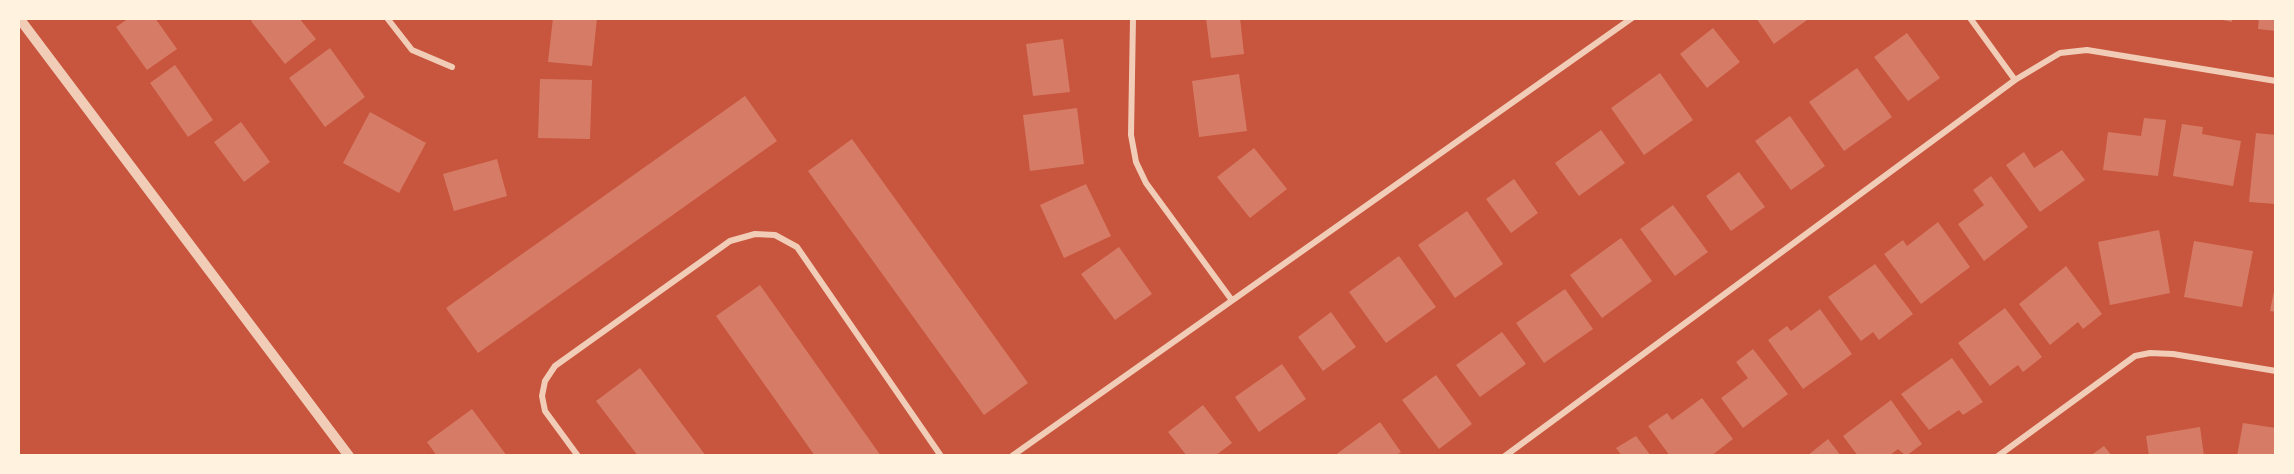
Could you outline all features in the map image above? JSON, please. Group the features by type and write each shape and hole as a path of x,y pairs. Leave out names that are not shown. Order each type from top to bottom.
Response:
{"street":[{"path":"19,18 349,456"},
{"path":"387,18 412,50 452,67"},
{"path":"1133,18 1131,135 1136,162 1146,183 1231,299"},
{"path":"1012,456 1231,299 1632,18"},
{"path":"1970,18 2015,80"},
{"path":"1506,456 2015,80 2060,54 2076,50 2276,81"},
{"path":"578,456 545,411 542,396 545,381 555,366 730,241 755,234 775,235 797,247 941,456"},
{"path":"1998,456 2135,356 2150,353 2174,354 2276,371"}],"building":[{"path":"129,18 155,18 177,49 147,70 116,27"},
{"path":"254,18 299,18 316,39 285,64 251,21"},
{"path":"553,18 597,18 592,66 548,62"},
{"path":"1206,18 1240,18 1244,54 1211,58"},
{"path":"1756,18 1805,18 1807,20 1774,44"},
{"path":"2213,18 2232,18 2232,22"},
{"path":"2259,18 2276,18 2276,31 2258,29"},
{"path":"1713,28 1740,62 1707,88 1680,54"},
{"path":"1907,33 1940,78 1908,101 1874,57"},
{"path":"1063,39 1070,92 1033,96 1026,44"},
{"path":"330,48 365,97 325,127 289,78"},
{"path":"175,65 213,120 188,137 150,83"},
{"path":"1857,68 1892,117 1844,151 1809,102"},
{"path":"1660,73 1693,120 1644,155 1611,108"},
{"path":"1239,74 1247,131 1199,137 1192,81"},
{"path":"540,79 592,80 590,139 538,138"},
{"path":"745,96 777,141 478,353 446,308"},
{"path":"1077,108 1084,164 1030,171 1023,115"},
{"path":"370,112 426,143 399,193 343,163"},
{"path":"1790,116 1825,166 1791,190 1755,141"},
{"path":"2144,118 2166,120 2158,176 2103,170 2108,132 2141,136"},
{"path":"241,122 270,162 244,182 214,142"},
{"path":"2182,124 2203,127 2202,134 2241,141 2233,186 2173,176"},
{"path":"1601,130 1625,163 1579,196 1555,163"},
{"path":"2256,133 2276,135 2276,204 2249,202"},
{"path":"852,139 1028,383 984,415 808,171"},
{"path":"1254,148 1287,189 1250,218 1217,177"},
{"path":"2062,150 2085,180 2040,212 2006,165 2024,152 2034,168"},
{"path":"497,159 507,196 454,211 443,174"},
{"path":"1739,172 1765,207 1731,231 1706,196"},
{"path":"1991,176 2028,227 1984,261 1958,224 1984,205 1973,190"},
{"path":"1514,179 1538,213 1511,233 1486,199"},
{"path":"1086,184 1111,236 1064,258 1040,205"},
{"path":"1673,205 1708,252 1675,276 1640,229"},
{"path":"1467,211 1503,264 1455,298 1418,245"},
{"path":"1938,222 1970,267 1921,304 1884,254 1903,240 1907,246"},
{"path":"2159,230 2170,293 2110,305 2098,242"},
{"path":"1621,238 1652,281 1602,318 1570,275"},
{"path":"2194,241 2253,251 2242,307 2184,297"},
{"path":"1119,247 1152,294 1115,320 1081,274"},
{"path":"1399,256 1436,307 1386,343 1349,292"},
{"path":"1875,264 1913,314 1879,340 1873,332 1861,341 1828,297"},
{"path":"2066,266 2102,314 2083,329 2078,322 2050,345 2019,304"},
{"path":"760,285 881,456 815,456 716,316"},
{"path":"2276,286 2276,312 2270,311"},
{"path":"1565,289 1593,329 1544,363 1516,323"},
{"path":"2005,308 2042,357 2023,372 2018,365 1990,386 1958,343"},
{"path":"1820,309 1852,354 1803,389 1768,340 1787,326 1791,331"},
{"path":"1331,312 1356,347 1323,371 1298,337"},
{"path":"1502,332 1526,364 1480,397 1456,365"},
{"path":"1753,349 1788,394 1743,428 1721,398 1748,378 1736,362"},
{"path":"1952,358 1983,402 1963,415 1959,410 1929,430 1901,394"},
{"path":"1282,364 1306,399 1259,432 1235,397"},
{"path":"640,368 706,456 638,456 596,401"},
{"path":"1436,375 1472,424 1439,449 1402,400"},
{"path":"1702,398 1733,439 1711,456 1670,456 1648,426 1667,413 1672,420"},
{"path":"1891,400 1922,444 1906,456 1898,449 1889,456 1858,456 1843,436"},
{"path":"1203,405 1232,443 1215,456 1187,456 1168,432"},
{"path":"472,409 507,456 437,456 427,442"},
{"path":"1380,422 1401,452 1395,456 1334,456"},
{"path":"2243,423 2276,428 2276,456 2237,456"},
{"path":"2200,427 2204,456 2149,456 2146,436"},
{"path":"1636,436 1651,456 1622,456 1616,448"},
{"path":"1828,439 1841,456 1807,456"},
{"path":"2104,446 2112,456 2090,456"}]}
